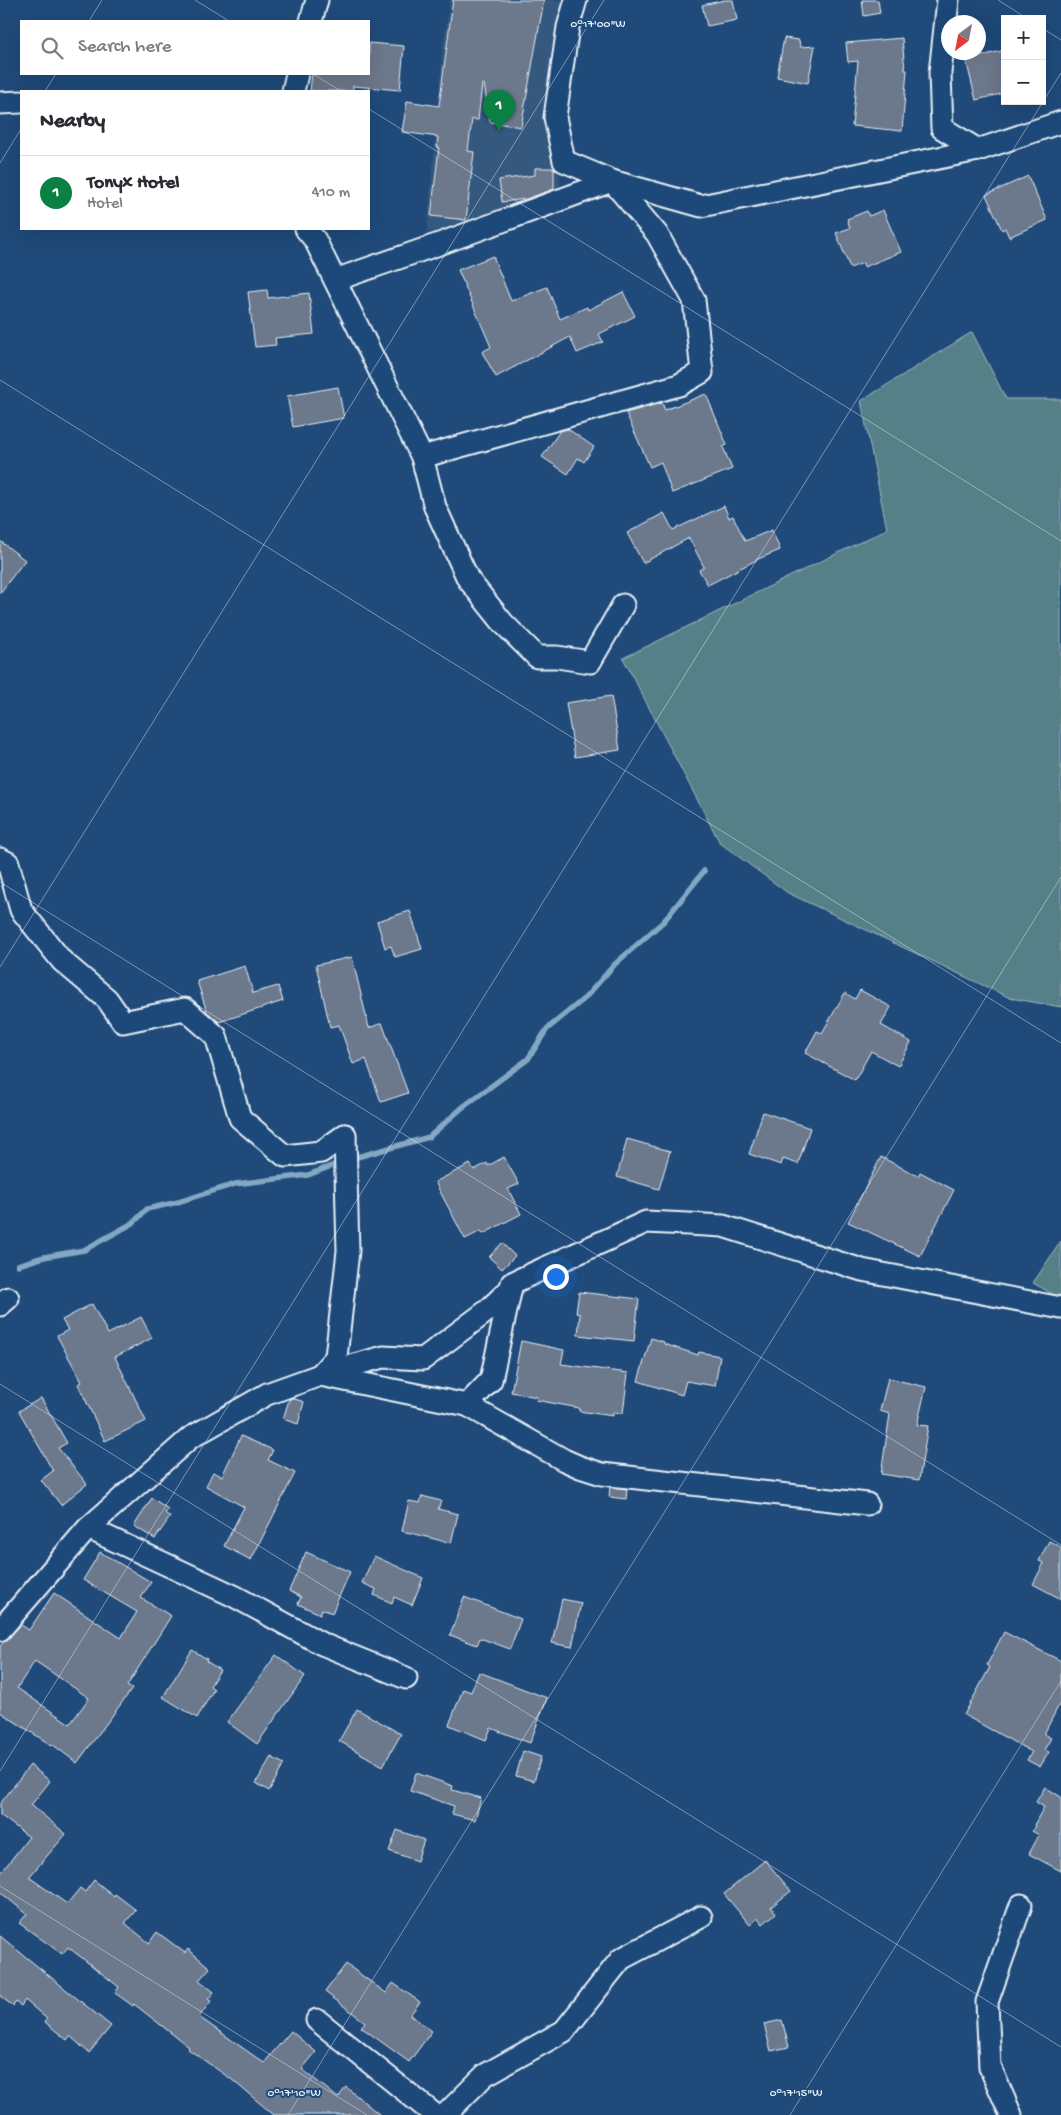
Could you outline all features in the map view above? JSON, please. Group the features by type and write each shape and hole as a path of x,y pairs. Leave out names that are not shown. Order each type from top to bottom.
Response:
{"street":[{"path":"311,20 317,0"},
{"path":"576,0 568,27 555,117 564,161 612,181 701,206 978,150 1061,122"},
{"path":"948,0 940,72 942,128 978,150"},
{"path":"293,90 297,75"},
{"path":"0,103 20,102"},
{"path":"335,280 442,244 612,181"},
{"path":"422,458 679,385 702,372 694,300 656,234 612,181"},
{"path":"307,230 316,240 422,458 435,507 468,579 503,623 537,658 557,657 590,662 623,605"},
{"path":"0,859 8,863 21,910 62,960 108,999 122,1022 185,1009 216,1036 240,1118 285,1156 321,1152 345,1134 348,1251 336,1357 320,1375"},
{"path":"467,1405 491,1380 512,1282 646,1222 723,1226 862,1270 1061,1308"},
{"path":"0,1630 88,1528 190,1438 267,1394 320,1375 383,1357 423,1359 487,1312 511,1288"},
{"path":"320,1375 467,1405 564,1460 602,1474 867,1504"},
{"path":"88,1528 234,1596 322,1644 406,1678"},
{"path":"1010,2115 990,2067 987,2002 1021,1905"},
{"path":"445,2115 485,2075 564,2031 621,1960 701,1917"},
{"path":"316,2020 435,2115"}],"shaded area":[{"path":"450,0 576,0 565,63 559,199 493,219 427,233 443,48"}],"green space":[{"path":"972,332 1006,399 1061,399 1061,1007 1010,998 788,893 720,843 623,658 887,529 861,401"},
{"path":"1061,1241 1061,1299 1033,1283"}],"building":[{"path":"453,0 544,0 521,127 490,122 484,84 482,84 478,120 472,119 468,151 474,152 466,220 431,216 439,147 437,147 438,137 402,132 407,101 439,106"},
{"path":"733,0 737,20 707,26 702,5"},
{"path":"862,0 878,0 880,13 864,16"},
{"path":"784,38 799,40 800,47 815,46 808,83 777,77"},
{"path":"902,38 905,70 907,70 902,131 852,126 858,61 848,62 846,43"},
{"path":"370,43 404,46 400,90 353,86 353,90 310,90 312,75 370,75"},
{"path":"1001,51 1001,94 976,100 966,60 986,60 986,55"},
{"path":"535,168 554,168 554,189 526,199 502,202 499,180 535,175"},
{"path":"1028,176 1047,220 1009,237 1005,228 1002,230 986,195"},
{"path":"883,210 901,252 864,267 863,263 850,268 836,233 850,228 847,219 867,211 869,216"},
{"path":"493,256 511,301 547,287 560,319 587,307 588,310 623,292 635,316 599,334 603,342 577,353 570,337 496,377 482,352 491,347 458,270"},
{"path":"267,290 268,298 309,293 314,334 275,338 276,345 255,347 248,292"},
{"path":"338,387 344,418 293,427 287,396"},
{"path":"706,394 727,445 723,447 732,469 672,493 661,462 650,467 626,413 662,403 665,410"},
{"path":"568,429 594,447 584,462 578,458 568,474 542,457 560,431"},
{"path":"724,506 729,518 733,516 745,541 772,530 780,550 758,559 708,585 699,570 704,567 689,538 643,563 627,533 664,513 673,530"},
{"path":"0,541 25,560 0,593"},
{"path":"611,696 620,750 575,757 566,703"},
{"path":"410,911 422,949 395,957 391,946 385,948 377,921"},
{"path":"352,957 369,1028 382,1023 408,1093 381,1102 366,1059 353,1064 339,1025 330,1027 316,965"},
{"path":"245,966 253,993 278,986 283,1001 219,1022 207,1012 197,981"},
{"path":"860,990 891,1007 881,1025 911,1042 898,1066 871,1051 855,1080 805,1053 817,1031 822,1033 845,993 855,999"},
{"path":"763,1112 810,1128 798,1164 783,1159 781,1165 749,1154"},
{"path":"627,1139 670,1151 659,1189 617,1177"},
{"path":"504,1157 519,1184 508,1189 521,1214 483,1234 481,1231 465,1239 435,1182 470,1164 474,1170 487,1163 488,1166"},
{"path":"881,1157 918,1176 920,1172 954,1190 920,1256 848,1222"},
{"path":"502,1243 515,1256 502,1269 489,1257"},
{"path":"579,1292 639,1299 634,1341 578,1335 580,1314 576,1313"},
{"path":"92,1304 108,1334 141,1317 152,1338 115,1357 146,1421 105,1441 78,1384 82,1382 57,1336 68,1330 62,1320"},
{"path":"651,1338 698,1355 699,1352 720,1356 715,1386 686,1381 682,1395 638,1381"},
{"path":"521,1341 564,1350 561,1364 628,1373 623,1413 613,1412 613,1416 579,1411 579,1408 536,1400 537,1397 511,1392"},
{"path":"888,1378 926,1387 917,1425 928,1426 919,1480 881,1474 890,1414 880,1411"},
{"path":"41,1398 67,1443 58,1448 87,1484 61,1505 41,1480 53,1471 19,1411"},
{"path":"292,1398 304,1402 298,1424 283,1419 289,1400"},
{"path":"241,1436 273,1450 268,1460 295,1473 251,1560 224,1546 244,1507 206,1486 213,1472 222,1476"},
{"path":"610,1487 627,1489 626,1499 609,1497"},
{"path":"422,1496 441,1501 438,1509 458,1514 451,1543 402,1531 409,1501 420,1503"},
{"path":"152,1498 168,1509 165,1513 170,1517 155,1539 134,1526"},
{"path":"1049,1541 1061,1547 1061,1599 1033,1584 1044,1563 1039,1561"},
{"path":"100,1552 151,1582 141,1598 171,1616 127,1686 132,1689 77,1763 52,1744 0,1712 0,1646 21,1625 29,1630 54,1593 121,1638 137,1612 83,1580","holes":["35,1661 89,1698 70,1724 17,1688"]},
{"path":"306,1552 350,1572 332,1613 322,1609 320,1614 298,1604 301,1597 289,1591"},
{"path":"374,1556 423,1578 412,1605 394,1597 392,1603 374,1595 376,1589 362,1583"},
{"path":"464,1597 521,1619 510,1649 480,1638 477,1645 450,1635"},
{"path":"562,1599 581,1603 572,1647 552,1643"},
{"path":"1004,1632 1061,1661 1061,1701 1044,1734 1051,1738 1044,1750 1049,1752 1040,1767 1027,1760 1032,1752 964,1715 990,1667 987,1665"},
{"path":"192,1650 220,1670 210,1686 214,1689 197,1718 163,1697"},
{"path":"276,1655 305,1676 257,1744 227,1722"},
{"path":"479,1672 547,1698 530,1743 491,1728 486,1740 449,1725 463,1689 471,1692"},
{"path":"357,1709 401,1734 383,1766 339,1741"},
{"path":"523,1751 541,1757 534,1781 516,1776"},
{"path":"271,1757 284,1764 269,1791 256,1783"},
{"path":"30,1765 50,1781 31,1805 66,1834 29,1877 67,1904 80,1888 85,1892 94,1880 114,1896 115,1894 136,1910 125,1923 149,1943 157,1932 185,1953 188,1949 210,1968 199,1980 214,1992 208,1999 211,2001 199,2017 264,2063 291,2031 316,2052 302,2069 338,2098 346,2087 380,2115 274,2115 231,2079 188,2049 189,2047 134,2004 133,2006 115,1993 119,1987 68,1947 62,1954 19,1923 27,1914 0,1892 0,1874 29,1837 0,1815 0,1804"},
{"path":"416,1773 453,1786 452,1790 481,1798 475,1820 452,1814 454,1806 410,1791"},
{"path":"1045,1787 1061,1797 1061,1871 1029,1854 1039,1835 1032,1831 1044,1807 1036,1802"},
{"path":"397,1830 424,1840 417,1861 389,1851"},
{"path":"765,1860 791,1891 771,1907 776,1913 763,1924 758,1918 750,1925 724,1894"},
{"path":"0,1936 111,2026 89,2053 70,2036 67,2040 45,2022 47,2019 25,2000 21,2006 16,2002 13,2006 0,1996"},
{"path":"346,1964 386,1993 393,1983 420,2002 410,2015 432,2031 409,2062 361,2027 365,2022 325,1992"},
{"path":"782,2020 789,2047 771,2051 764,2024"}],"waterway":[{"path":"350,1159 429,1137 463,1107 528,1059 547,1029 585,998 615,964 664,921 704,871"},
{"path":"18,1265 44,1257 84,1250 133,1223 147,1209 178,1202 235,1184 308,1175 342,1162"}],"place":[{"name":"Tonyx Hotel","path":"499,131"}]}
